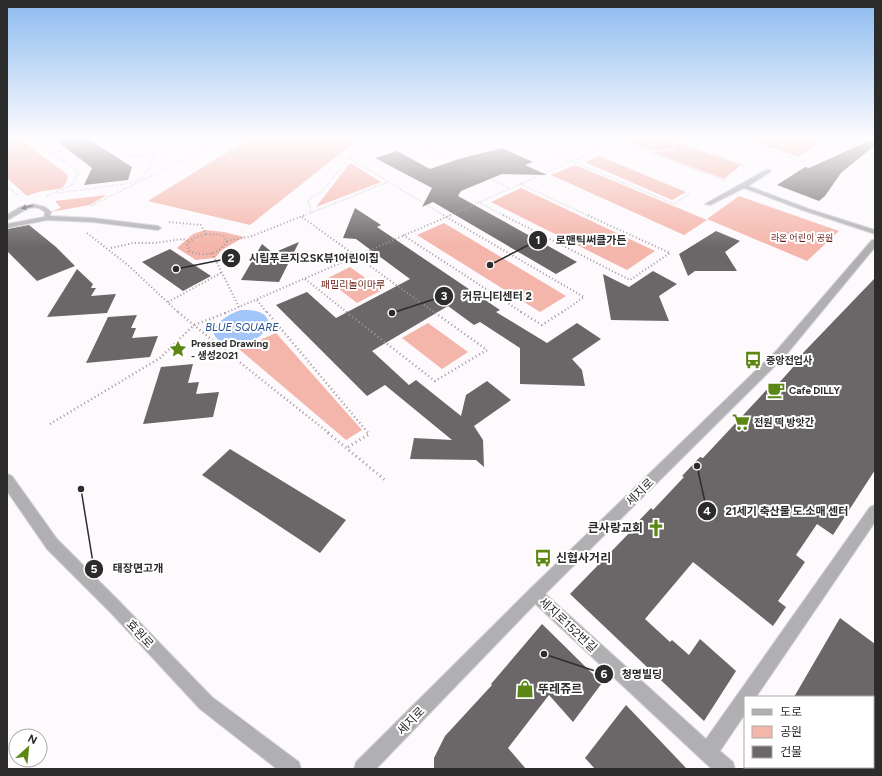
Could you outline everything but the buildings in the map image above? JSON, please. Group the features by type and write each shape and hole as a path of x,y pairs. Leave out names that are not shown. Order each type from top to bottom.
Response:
{"street":[{"name":"세지로","path":"364,769 535,594 781,353 875,242"},
{"name":"효원로","path":"7,480 52,544 116,608 206,703 292,769"},
{"path":"747,696 875,511"},
{"name":"세지로152번길","path":"535,594 726,769"},
{"path":"707,753 744,701"}],"lane":[{"path":"708,204 744,186 763,174"},
{"path":"744,186 807,210 875,232"},
{"path":"7,218 18,210 33,206 44,208 48,212 46,218"},
{"path":"7,226 46,218 85,220 158,228"}],"path":[{"path":"58,193 72,185 78,174"},
{"path":"44,196 124,184 141,180 147,174"},
{"path":"107,198 154,174"},
{"path":"311,213 308,200 322,191 336,174"},
{"path":"375,174 584,297 542,325 403,235"},
{"path":"480,174 509,188"},
{"path":"50,424 160,358 194,325 257,300 540,174"},
{"path":"605,174 674,204 689,194"},
{"path":"711,174 744,186 743,174"},
{"path":"227,241 223,235 206,234 190,242 187,248 193,253 212,253 223,248 227,241 252,236 388,182"},
{"path":"478,202 630,280 670,253 520,183"},
{"path":"7,186 19,197"},
{"path":"302,217 487,350 435,381 305,279"},
{"path":"85,220 80,225 81,228 110,249 194,325 348,447 385,480"},
{"path":"205,230 206,234"},
{"path":"110,249 133,243 154,243 184,239 190,242"},
{"path":"212,253 217,261 221,274 239,307"},
{"path":"168,302 221,274"},
{"path":"257,300 369,434 348,447"}],"green space":[{"path":"7,174 68,175 65,184 60,189 40,191 27,196 7,178"},
{"path":"191,174 314,174 250,225 148,201"},
{"path":"341,174 368,174 381,182 316,207"},
{"path":"597,174 707,220 684,235 551,175"},
{"path":"613,174 643,174 686,192 672,200"},
{"path":"711,174 730,174 724,179"},
{"path":"521,188 655,251 627,270 491,202"},
{"path":"107,195 90,205 50,212 61,208 55,201"},
{"name":"라온 어린이 공원","path":"739,196 839,231 807,261 707,219"},
{"path":"444,223 566,296 540,312 417,235"},
{"path":"205,230 224,232 244,237 222,250 215,258 196,260 177,248 193,234"},
{"name":"패밀리놀이마루","path":"350,267 382,290 357,303 326,279"},
{"path":"428,323 468,352 442,369 402,338"},
{"path":"276,333 362,430 346,440 239,349"}],"water":[{"name":"BLUE SQUARE","path":"241,310 254,311 265,315 269,323 266,329 256,339 250,342 236,345 222,342 216,337 214,332 215,327 224,318"}],"place":[{"name":"로맨틱써클가든","path":"490,265"},
{"name":"시립푸르지오SK뷰1어린이집","path":"176,269"},
{"name":"커뮤니티센터 2","path":"392,313"},
{"name":"Pressed Drawing - 생성2021","path":"178,349"},
{"name":"중앙전업사","path":"753,360"},
{"name":"Cafe DILLY","path":"776,390"},
{"name":"전원 떡 방앗간","path":"741,422"},
{"name":"21세기 축산물 도.소매 센터","path":"697,466"},
{"name":"태장면고개","path":"81,489"},
{"name":"큰사랑교회","path":"656,528"},
{"name":"신협사거리","path":"543,558"},
{"name":"청명빌딩","path":"544,654"},
{"name":"뚜레쥬르","path":"525,689"}]}
